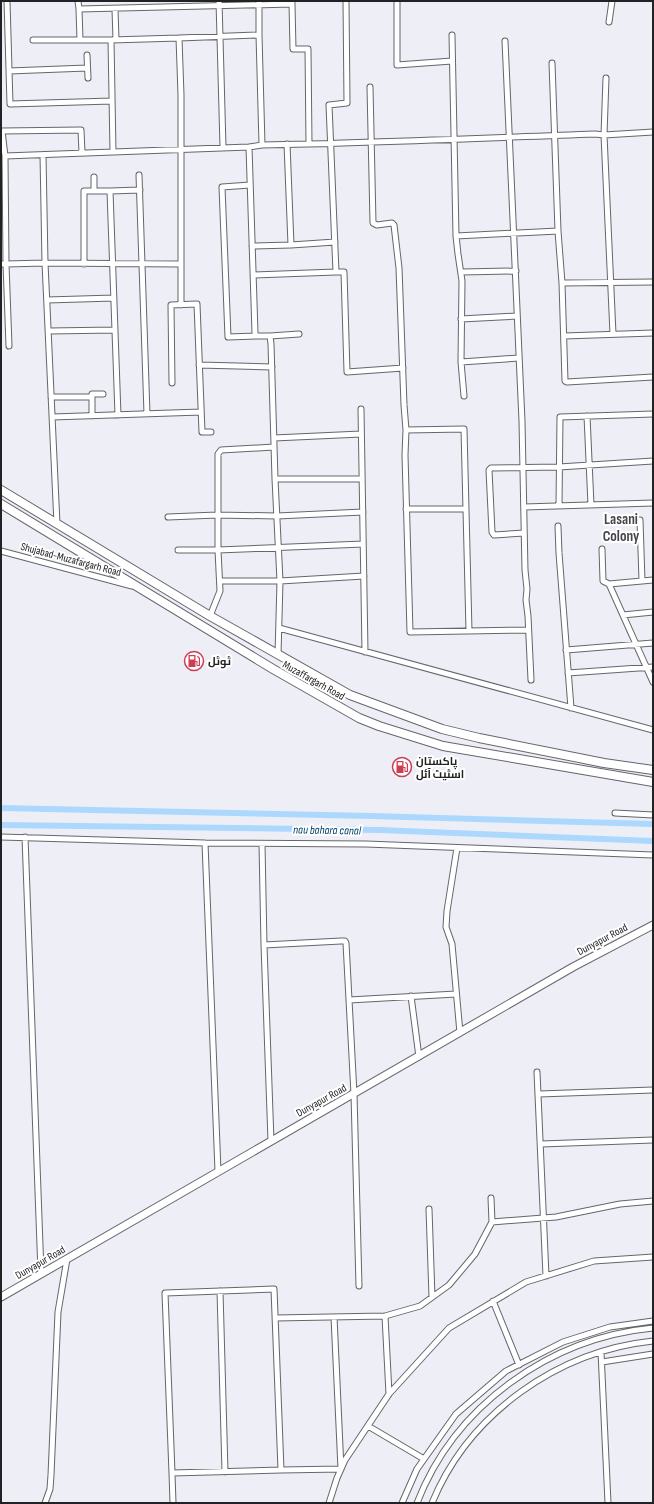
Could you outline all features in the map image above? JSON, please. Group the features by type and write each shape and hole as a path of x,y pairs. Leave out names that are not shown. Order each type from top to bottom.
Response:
{"main road":[{"name":"Muzaffargarh Road","path":"1,490 210,616 350,695 442,729 479,738 604,763 653,770"},
{"name":"Muzaffargarh Road","path":"1,504 135,587 359,718 379,726 443,746 653,782"},
{"path":"573,769 574,757"},
{"name":"Dunyapur Road","path":"1,1297 573,967 653,925"}],"street":[{"path":"7,1 10,104 112,101"},
{"path":"78,1 80,40"},
{"path":"336,272 329,105 347,103 346,1"},
{"path":"398,1 397,65 452,61"},
{"path":"609,22 612,1"},
{"path":"78,9 115,9 292,2 293,49 308,49 309,144"},
{"path":"259,3 262,145"},
{"path":"219,4 223,147"},
{"path":"113,152 112,101 115,9"},
{"path":"33,40 114,40 259,34"},
{"path":"452,35 456,236 462,272 461,362 464,396"},
{"path":"179,38 181,305"},
{"path":"505,41 516,271 525,570 527,589 526,600 531,680"},
{"path":"87,55 88,78"},
{"path":"552,63 565,381 653,377"},
{"path":"9,71 87,68"},
{"path":"606,78 604,135 613,334"},
{"path":"370,87 373,223 377,225 392,222 394,225 400,268 402,368 406,430 406,509 410,632 528,630"},
{"path":"9,346 4,264 3,224 5,156 2,131 81,130 82,153"},
{"path":"5,156 249,147 287,144 371,143 653,132"},
{"path":"287,144 291,245"},
{"path":"249,147 256,336"},
{"path":"43,155 45,263 57,524"},
{"path":"139,175 147,414"},
{"path":"94,177 94,191"},
{"path":"250,185 222,187 228,337 299,334"},
{"path":"84,264 84,191 140,190"},
{"path":"110,191 118,415"},
{"path":"456,236 558,231"},
{"path":"252,246 335,242"},
{"path":"4,264 181,264"},
{"path":"462,272 516,271"},
{"path":"253,275 344,272 347,372 402,368"},
{"path":"562,283 653,282"},
{"path":"47,300 114,298"},
{"path":"172,383 171,305 197,304 202,432 211,432"},
{"path":"461,319 517,316"},
{"path":"49,331 115,330"},
{"path":"564,336 653,333"},
{"path":"270,336 280,581 278,655"},
{"path":"461,362 519,358"},
{"path":"199,365 272,367"},
{"path":"51,397 92,397 92,394 103,394"},
{"path":"92,397 92,416"},
{"path":"361,410 365,652"},
{"path":"52,417 201,412"},
{"path":"559,506 560,417 653,414"},
{"path":"587,416 592,505"},
{"path":"406,430 464,429 469,631"},
{"path":"274,438 361,434"},
{"path":"210,616 220,591 217,515 218,454 220,450 274,447"},
{"path":"524,533 494,535 492,532 489,470 491,468 559,467 653,461"},
{"path":"275,479 362,479"},
{"path":"524,507 653,503"},
{"path":"406,509 466,509"},
{"path":"168,517 217,515 277,516 363,512"},
{"path":"640,520 642,581"},
{"path":"558,526 571,708"},
{"path":"178,550 218,550 363,544"},
{"path":"602,549 603,581 609,584 653,580"},
{"name":"Shujabad-Muzafargarh Road","path":"1,551 135,587"},
{"path":"220,581 280,581 364,576"},
{"path":"609,584 653,682"},
{"path":"623,615 653,612"},
{"path":"279,628 653,730"},
{"path":"566,650 653,643"},
{"path":"568,674 653,667"},
{"path":"615,813 653,815"},
{"path":"1,837 205,843 366,844 653,855"},
{"path":"25,837 41,1274"},
{"path":"205,843 218,1171"},
{"path":"262,844 271,1141"},
{"path":"457,848 447,911 446,927 452,944 460,1033"},
{"path":"264,945 345,941 354,1094 359,1286"},
{"path":"349,1000 456,994"},
{"path":"411,996 419,1056"},
{"path":"537,1072 546,1276"},
{"path":"539,1094 653,1090"},
{"path":"541,1144 653,1140"},
{"path":"275,1318 385,1316 420,1306 449,1285 475,1254 492,1222 491,1198"},
{"path":"492,1222 556,1217 620,1204 653,1201"},
{"path":"429,1209 432,1297"},
{"path":"329,1503 345,1460 389,1394 449,1328 526,1282 594,1261 653,1257"},
{"path":"44,1503 50,1489 58,1312 67,1259"},
{"path":"173,1503 165,1293 274,1289 280,1470"},
{"path":"220,1291 225,1472"},
{"path":"493,1302 519,1365"},
{"path":"385,1316 389,1394"},
{"path":"334,1317 341,1469"},
{"path":"402,1503 417,1469 456,1414 506,1371 563,1342 610,1326 653,1321"},
{"path":"417,1503 433,1469 451,1442 480,1409 508,1384 550,1358 580,1344 611,1335 653,1328"},
{"path":"432,1503 457,1458 477,1432 499,1409 525,1389 552,1372 581,1358 628,1345 653,1341"},
{"path":"601,1352 608,1503"},
{"path":"602,1362 653,1354"},
{"path":"368,1426 424,1459"},
{"path":"172,1474 341,1469"}],"waterway":[{"path":"1,808 653,824"},
{"name":"nau bahara canal","path":"1,825 380,830 653,841"}],"place":[{"name":"ٹوٹل","path":"194,661"},
{"name":"پاکستان اسٹیٹ آئل","path":"402,767"}],"district":[{"name":"Lasani Colony","path":"621,528"}]}
